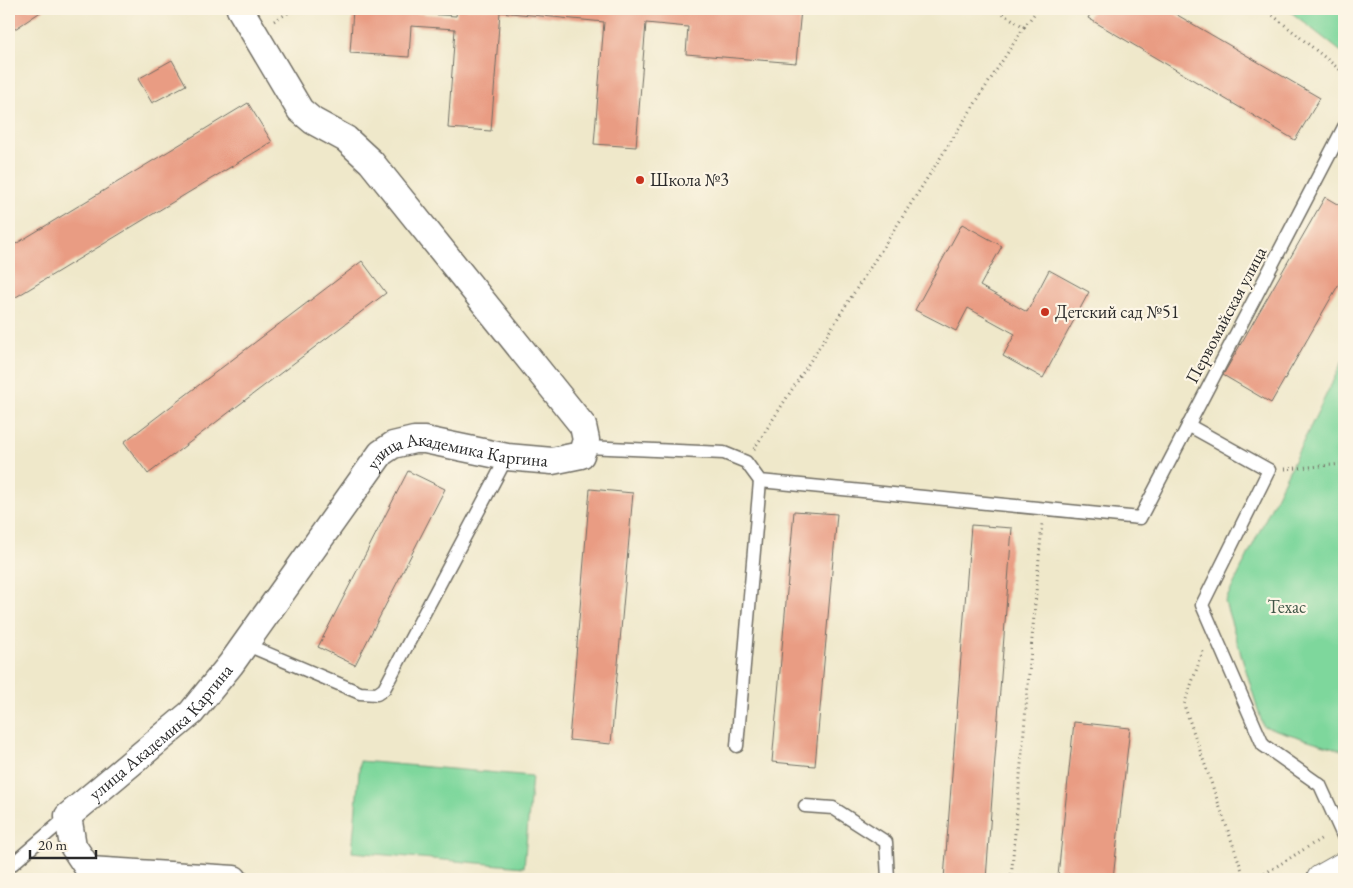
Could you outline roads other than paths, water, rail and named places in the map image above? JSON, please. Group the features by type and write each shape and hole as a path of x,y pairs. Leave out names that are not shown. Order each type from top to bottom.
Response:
{"street":[{"path":"240,9 300,110 313,121 346,139 371,162 583,426 586,447"},
{"name":"улица Академика Каргина","path":"68,816 191,713 245,644 381,453 403,441 425,440 507,457 552,461 581,455 586,447"},
{"path":"68,816 74,846 89,870 234,879"},
{"path":"1321,879 1344,866"}],"lane":[{"name":"Первомайская улица","path":"760,481 1140,518 1344,128"},
{"path":"1188,425 1269,470 1202,605 1210,628 1263,745 1320,785 1341,833"},
{"path":"586,447 724,454 746,462 760,481 737,746"},
{"path":"245,644 360,694 377,694 384,689 507,457"},
{"path":"805,806 833,808 886,842 888,879"},
{"path":"9,867 68,816"}],"place":[{"name":"Школа №3","path":"640,180"},
{"name":"Детский сад №51","path":"1045,312"}],"park label":[{"name":"Техас","path":"1287,607"}]}
